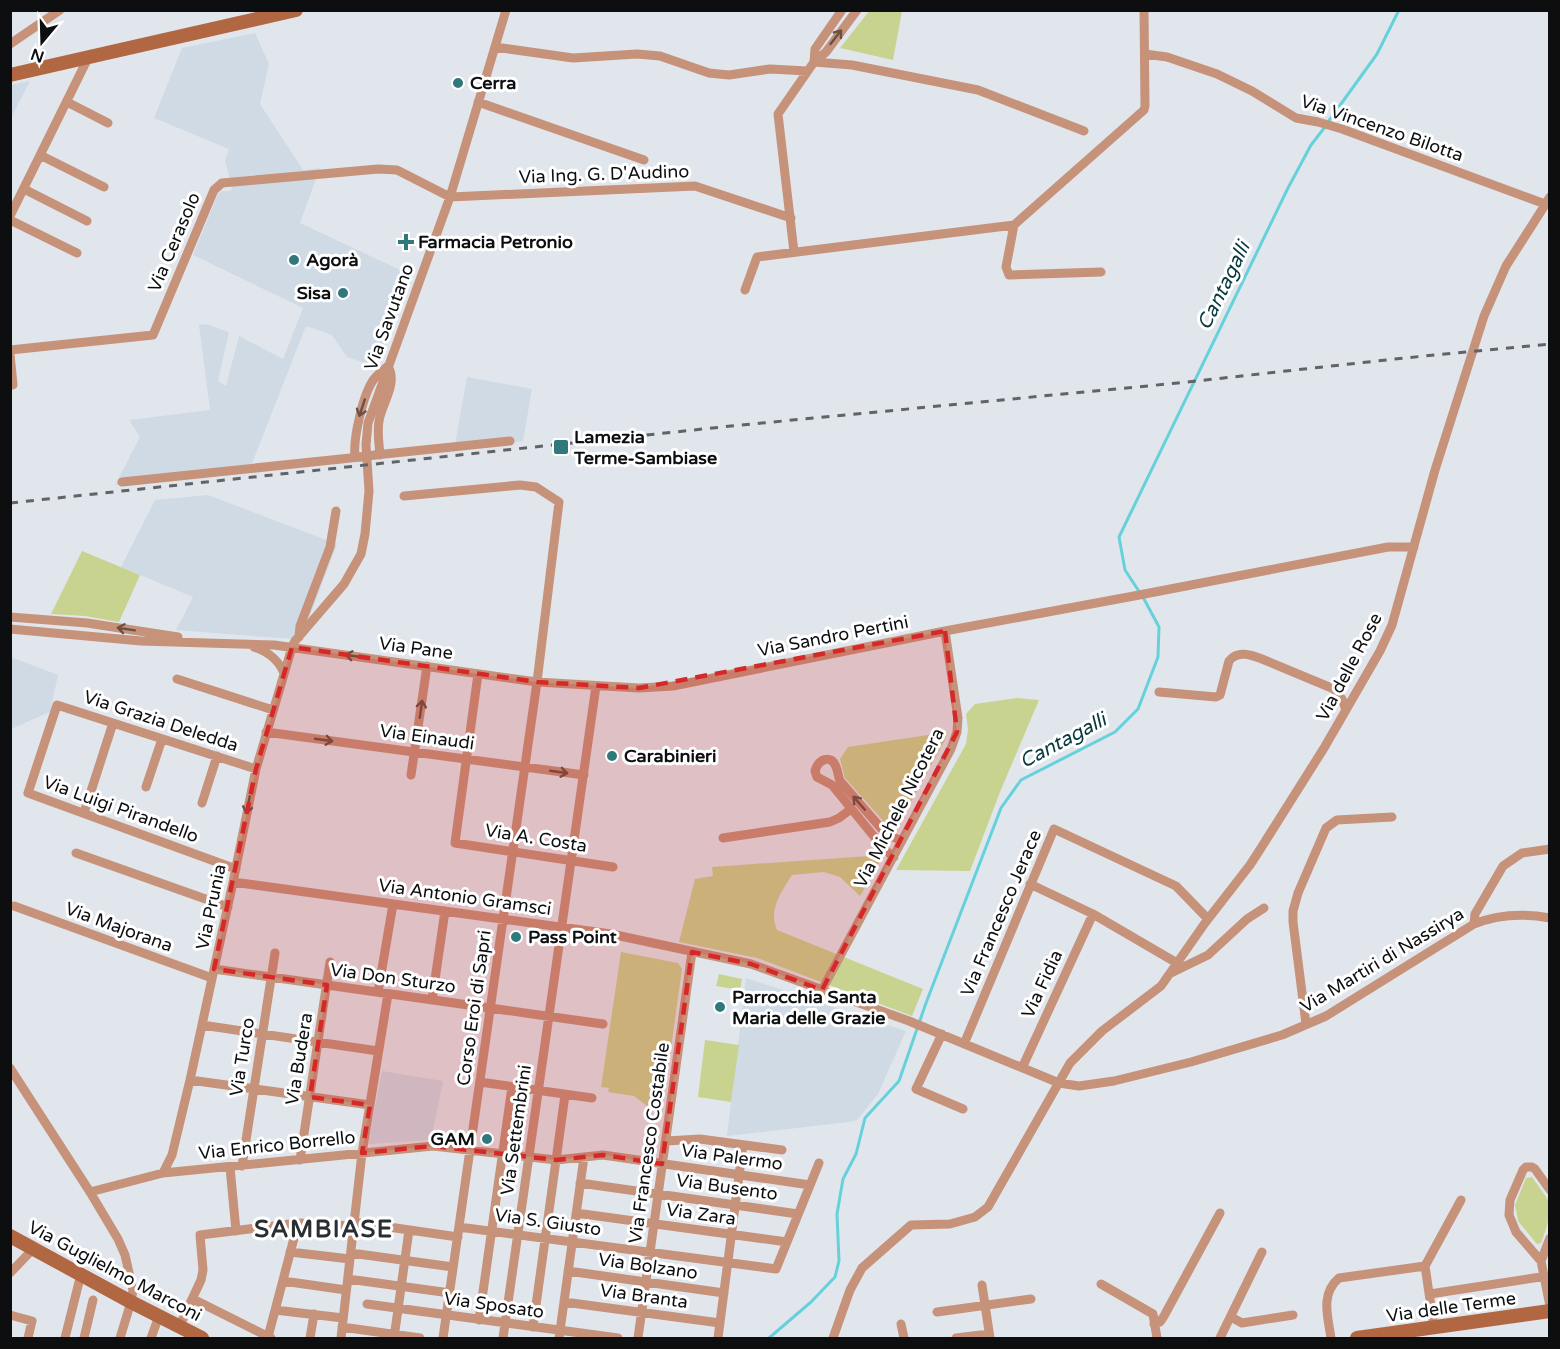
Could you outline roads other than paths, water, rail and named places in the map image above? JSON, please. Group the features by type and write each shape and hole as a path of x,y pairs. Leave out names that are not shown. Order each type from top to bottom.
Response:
{"main road":[{"path":"10,75 296,10"},
{"name":"Via Guglielmo Marconi","path":"10,1236 190,1334"},
{"name":"Via delle Terme","path":"1357,1338 1386,1336 1550,1311"}],"street":[{"path":"10,45 60,10"},
{"path":"814,62 815,49 842,10"},
{"path":"794,252 778,114 807,71 826,52 857,10"},
{"path":"745,290 757,257 1014,225 1144,110 1144,10"},
{"name":"Via Savutano","path":"299,637 344,584 361,554 366,534 369,491 366,446 368,423 450,197 505,12"},
{"path":"495,47 573,57 637,54 660,56 709,74 729,75 770,69 807,71"},
{"name":"Via Vincenzo Bilotta","path":"1145,54 1167,57 1217,74 1252,91 1296,118 1332,126 1547,201"},
{"path":"77,253 10,218 88,58"},
{"path":"814,62 852,65 978,90 1084,131"},
{"path":"67,102 108,123"},
{"path":"478,102 644,160"},
{"path":"40,155 104,188"},
{"name":"Via Cerasolo","path":"10,350 153,336 214,190 222,183 378,169 397,170 450,197"},
{"name":"Via Ing. G. D'Audino","path":"450,197 695,186 791,218"},
{"path":"24,189 87,221"},
{"name":"Via delle Rose","path":"833,1338 850,1290 862,1268 910,1225 950,1224 975,1217 988,1208 1070,1063 1102,1031 1161,986 1208,919 1250,865 1324,748 1380,651 1392,625 1436,470 1484,316 1506,266 1547,201"},
{"path":"1014,225 1006,267 1008,275 1101,272"},
{"path":"10,354 13,385"},
{"path":"357,457 354,450 356,430 369,387 388,366 392,378 378,424 377,455"},
{"path":"123,482 510,441"},
{"name":"Corso Eroi di Sapri","path":"404,496 520,485 536,487 559,502 537,682 443,1338"},
{"path":"299,637 302,619 330,547 336,511"},
{"name":"Via Sandro Pertini","path":"537,682 639,688 673,686 945,631 1134,597 1388,547 1414,547"},
{"path":"10,617 87,623 204,642"},
{"path":"311,624 306,635 308,643 313,648 322,651"},
{"path":"10,629 141,641 204,642"},
{"name":"Via Michele Nicotera","path":"822,990 951,749 957,732 958,709 945,631"},
{"name":"Via Prunia","path":"163,1173 172,1155 190,1080 256,769 292,647 299,637"},
{"name":"Via Pane","path":"204,642 292,647 537,682"},
{"path":"246,645 267,652 279,663 284,673"},
{"path":"1159,692 1216,697 1220,695 1229,661 1233,656 1251,655 1334,689 1342,699 1346,710"},
{"path":"411,775 427,666"},
{"path":"466,759 478,674"},
{"path":"177,679 273,710"},
{"name":"Via Settembrini","path":"503,1338 596,686"},
{"name":"Via Grazia Deledda","path":"28,793 57,705 256,769"},
{"path":"84,813 113,723"},
{"name":"Via Einaudi","path":"266,732 584,775"},
{"path":"146,787 162,739"},
{"path":"202,803 217,756"},
{"name":"Via A. Costa","path":"466,759 454,843 613,867"},
{"path":"894,857 885,850 832,785 815,774 815,768 820,760 833,762 837,767 840,781 886,834 902,841"},
{"name":"Via Luigi Pirandello","path":"28,793 236,869"},
{"path":"723,838 830,822 851,809"},
{"path":"1306,1024 1293,922 1293,911 1298,893 1326,828 1337,820 1392,817"},
{"name":"Via Francesco Jerace","path":"963,1044 1054,829 1176,886 1208,919"},
{"path":"1474,924 1475,914 1503,866 1522,853 1550,849"},
{"path":"76,853 228,907"},
{"name":"Via Antonio Gramsci","path":"233,882 611,934 751,964 909,1021"},
{"path":"1030,885 1093,914 1177,963"},
{"path":"341,1338 362,1153 378,1051 393,903"},
{"name":"Via Majorana","path":"14,906 213,974"},
{"path":"1169,974 1208,955 1247,919 1264,908"},
{"path":"432,1000 445,911"},
{"name":"Via Fidia","path":"1022,1068 1093,914"},
{"name":"Via Martiri di Nassirya","path":"909,1021 1059,1083 1079,1086 1114,1081 1282,1035 1326,1016 1474,924 1486,919 1525,914 1550,918"},
{"name":"Via Francesco Costabile","path":"638,1338 692,952"},
{"name":"Via Turco","path":"242,1166 275,953"},
{"name":"Via Budera","path":"300,1160 330,962"},
{"name":"Via Don Sturzo","path":"213,974 271,977 603,1024"},
{"path":"202,1024 378,1051"},
{"path":"938,1033 916,1089 963,1109"},
{"path":"10,1068 90,1192 125,1255 133,1290 120,1338"},
{"path":"190,1080 370,1105"},
{"path":"480,1082 592,1098"},
{"path":"479,1320 512,1087"},
{"path":"533,1327 566,1095"},
{"path":"666,1141 700,1139 782,1150"},
{"path":"718,1338 743,1145"},
{"name":"Via Enrico Borrello","path":"90,1192 163,1173 433,1146 470,1150"},
{"name":"Via Palermo","path":"470,1150 556,1160 603,1155 810,1185"},
{"path":"559,1335 584,1157"},
{"path":"787,1242 819,1163"},
{"path":"230,1167 236,1231"},
{"path":"1550,1190 1536,1169 1526,1167 1522,1170 1509,1207 1509,1215 1516,1232 1541,1261 1546,1276 1550,1306"},
{"name":"Via Busento","path":"580,1183 798,1214"},
{"path":"1434,1327 1425,1266 1461,1200"},
{"name":"Via Zara","path":"576,1214 787,1242"},
{"path":"1154,1324 1160,1322 1164,1316 1220,1214"},
{"path":"193,1299 270,1338 298,1223"},
{"path":"190,1334 193,1299 203,1270 200,1235 298,1223 354,1224 458,1237"},
{"name":"Via S. Giusto","path":"459,1227 776,1269 787,1242"},
{"path":"394,1337 409,1230"},
{"path":"1541,1261 1550,1238"},
{"path":"10,1273 34,1248"},
{"path":"290,1252 405,1261 453,1268"},
{"path":"1220,1338 1262,1252"},
{"path":"1331,1338 1326,1300 1335,1281 1339,1278 1425,1266"},
{"name":"Via Bolzano","path":"568,1271 724,1293"},
{"path":"65,1338 81,1274"},
{"path":"1430,1294 1546,1276"},
{"path":"348,1279 450,1293"},
{"path":"283,1281 346,1290"},
{"path":"1101,1284 1153,1314 1156,1338"},
{"path":"956,1338 990,1336 982,1285"},
{"path":"938,1312 1031,1299"},
{"path":"84,1338 93,1300"},
{"name":"Via Branta","path":"564,1302 720,1323"},
{"name":"Via Sposato","path":"367,1304 533,1327 559,1335 618,1338"},
{"path":"275,1310 314,1314 394,1337 420,1338"},
{"path":"310,1338 314,1314"},
{"path":"10,1315 32,1321 28,1338"},
{"path":"1231,1317 1242,1323 1293,1315"},
{"path":"151,1338 159,1316"},
{"path":"901,1324 904,1338"}],"waterway":[{"name":"Cantagalli","path":"1328,122 1377,54 1399,10"},
{"name":"Cantagalli","path":"769,1338 811,1302 835,1277 839,1261 837,1214 843,1179 856,1154 865,1118 899,1081 926,1003 1001,808 1021,780 1115,732 1138,709 1158,657 1159,627 1125,570 1119,537 1288,188 1311,145 1325,127"}],"railway":[{"path":"10,503 731,426 1550,344"}],"place":[{"name":"Cerra","path":"458,83"},
{"name":"Farmacia Petronio","path":"406,242"},
{"name":"Agorà","path":"294,260"},
{"name":"Sisa","path":"343,293"},
{"name":"Lamezia Terme-Sambiase","path":"561,447"},
{"name":"Carabinieri","path":"612,756"},
{"name":"Pass Point","path":"516,937"},
{"name":"Parrocchia Santa Maria delle Grazie","path":"720,1007"},
{"name":"GAM","path":"487,1139"}],"district":[{"name":"SAMBIASE","path":"324,1229"}]}
